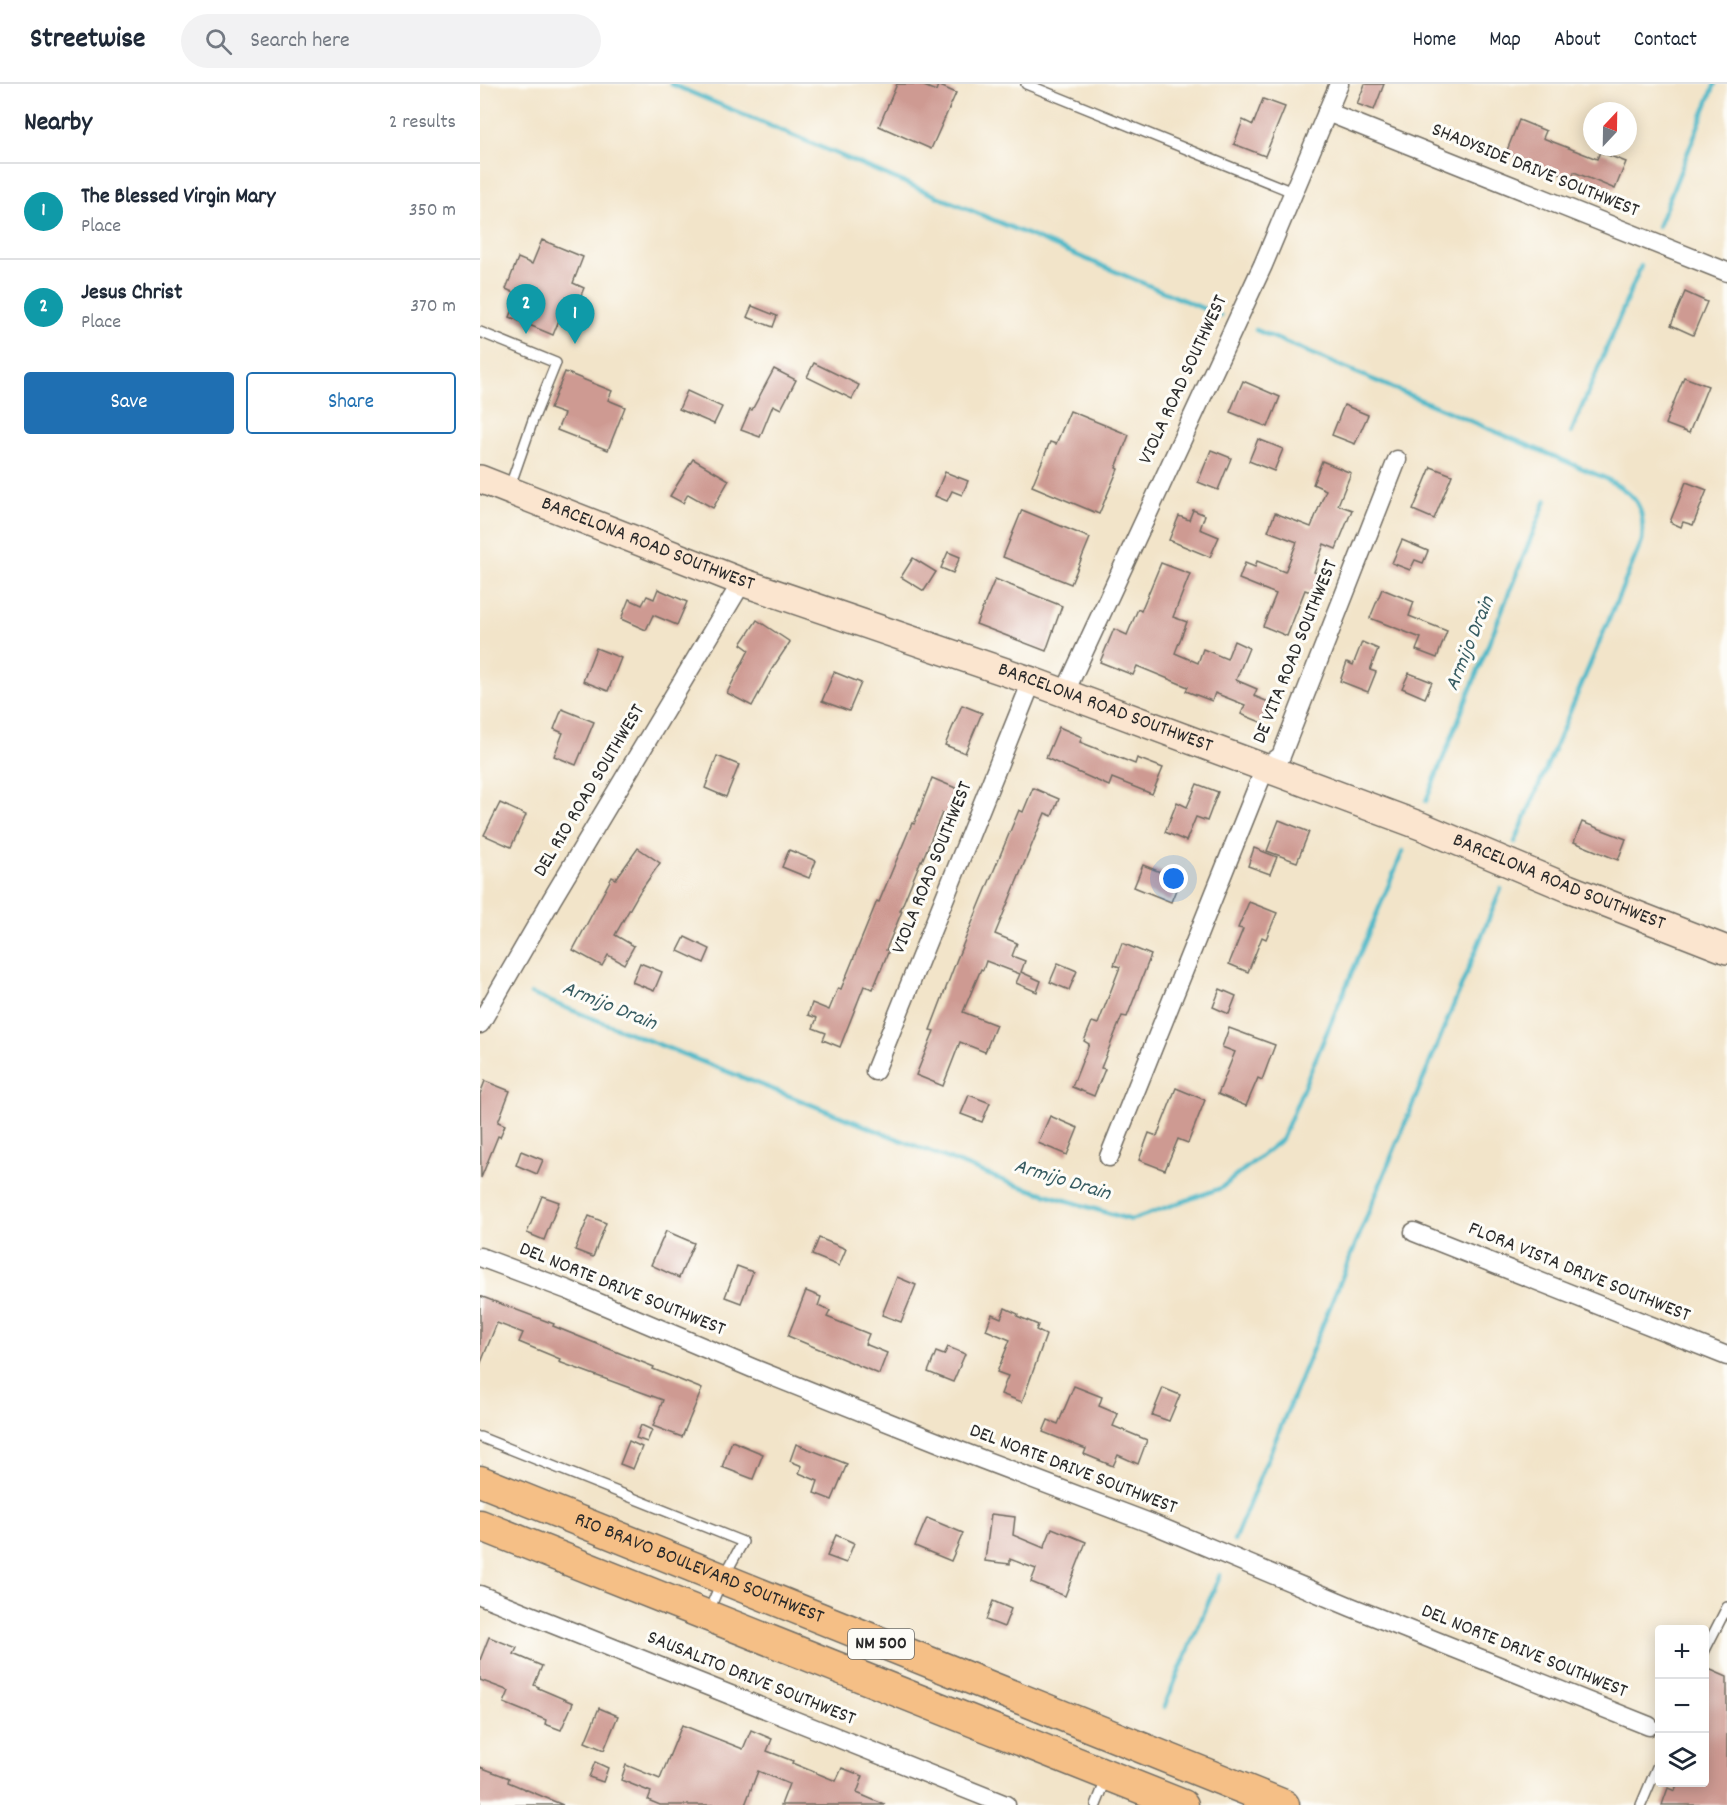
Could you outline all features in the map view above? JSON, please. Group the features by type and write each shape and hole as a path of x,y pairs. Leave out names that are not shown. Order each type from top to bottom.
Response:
{"main road":[{"name":"RIO BRAVO BOULEVARD SOUTHWEST","path":"480,1481 722,1580 1136,1770 1183,1805"},
{"name":"RIO BRAVO BOULEVARD SOUTHWEST","path":"480,1525 707,1615 1136,1770 1284,1805"}],"street":[{"name":"VIOLA ROAD SOUTHWEST","path":"1065,693 1263,265 1339,84"},
{"name":"SHADYSIDE DRIVE SOUTHWEST","path":"1327,112 1727,272"},
{"name":"DE VITA ROAD SOUTHWEST","path":"1109,1157 1265,768 1281,756 1397,460"},
{"name":"BARCELONA ROAD SOUTHWEST","path":"480,479 742,582 1032,681 1421,826 1568,888 1727,950"},
{"name":"DEL RIO ROAD SOUTHWEST","path":"480,1024 552,899 742,582"},
{"name":"VIOLA ROAD SOUTHWEST","path":"875,1071 1032,681"},
{"name":"FLORA VISTA DRIVE SOUTHWEST","path":"1414,1232 1727,1356"},
{"name":"DEL NORTE DRIVE SOUTHWEST","path":"480,1257 568,1290 752,1368 960,1451 1155,1524 1350,1607 1649,1726"},
{"name":"SAUSALITO DRIVE SOUTHWEST","path":"480,1595 1006,1805"}],"lane":[{"path":"1026,84 1294,193"},
{"path":"480,332 556,363 508,491"},
{"path":"480,1437 743,1542 722,1580 707,1615"},
{"path":"1709,1642 1727,1608"},
{"path":"1096,1805 1136,1770"},
{"path":"1641,1805 1655,1770"}],"building":[{"path":"897,84 919,84 936,91 938,85 956,93 931,149 879,126"},
{"path":"1365,84 1384,84 1374,110 1357,104"},
{"path":"1263,99 1285,107 1265,156 1234,144 1243,120 1253,125"},
{"path":"1519,120 1546,131 1543,138 1583,154 1583,156 1597,159 1598,156 1610,156 1626,162 1615,189 1574,172 1572,178 1506,153"},
{"path":"542,240 583,257 573,283 584,288 573,314 563,310 553,335 510,317 519,295 506,289 518,258 532,264"},
{"path":"1685,292 1707,302 1693,335 1671,325"},
{"path":"752,306 777,316 773,327 747,317"},
{"path":"814,363 859,385 852,399 807,377"},
{"path":"774,369 796,380 781,409 773,405 760,437 741,430 750,409 752,410"},
{"path":"565,372 612,391 608,400 625,407 608,450 557,430 564,414 550,409"},
{"path":"1684,377 1708,386 1689,433 1665,424"},
{"path":"1243,381 1280,397 1268,427 1230,412"},
{"path":"687,391 722,407 714,424 679,409"},
{"path":"1344,405 1368,415 1355,444 1332,435"},
{"path":"1070,411 1129,435 1099,514 1032,486 1050,442 1056,444"},
{"path":"1258,439 1283,449 1274,471 1249,461"},
{"path":"1211,450 1231,458 1218,490 1198,482"},
{"path":"693,459 729,480 713,508 688,494 683,503 670,496"},
{"path":"1322,461 1351,473 1338,505 1352,510 1336,549 1324,544 1314,572 1323,575 1316,594 1305,590 1287,636 1263,626 1276,594 1239,579 1245,563 1255,567 1257,561 1285,572 1297,542 1268,531 1275,513 1311,527 1326,490 1313,484"},
{"path":"1431,467 1452,475 1434,519 1413,510"},
{"path":"945,472 968,481 962,495 952,491 947,501 935,496"},
{"path":"1686,482 1707,490 1693,525 1683,522 1681,527 1670,522"},
{"path":"1022,510 1090,538 1071,584 1003,557"},
{"path":"1193,510 1205,515 1200,529 1219,537 1210,557 1169,540 1179,516 1189,520"},
{"path":"1402,540 1428,551 1423,563 1415,560 1410,570 1392,563"},
{"path":"948,552 960,557 953,573 941,568"},
{"path":"913,558 936,572 924,591 901,577"},
{"path":"1161,563 1190,574 1173,617 1187,622 1175,653 1198,663 1203,649 1227,659 1234,641 1249,648 1236,680 1257,689 1254,696 1271,703 1263,723 1241,714 1245,705 1215,693 1212,701 1186,691 1188,687 1137,666 1133,675 1100,662 1114,629 1127,635 1138,609 1141,611"},
{"path":"995,579 1062,606 1046,651 976,624"},
{"path":"658,589 687,602 677,625 653,615 646,630 621,619 629,599 642,605 647,596 654,599"},
{"path":"1382,589 1414,602 1409,616 1447,631 1437,658 1416,650 1421,638 1370,618"},
{"path":"757,620 790,642 752,706 727,693 749,650 741,644"},
{"path":"1362,642 1378,649 1370,670 1376,672 1368,692 1340,681 1347,662 1353,665"},
{"path":"596,648 621,658 608,691 583,681"},
{"path":"834,672 861,683 849,711 822,701"},
{"path":"1409,673 1432,682 1425,698 1402,688"},
{"path":"962,705 982,713 965,753 945,745"},
{"path":"562,709 594,722 576,765 554,756 563,733 554,729"},
{"path":"1059,727 1082,737 1080,742 1135,764 1137,758 1163,768 1152,794 1112,778 1109,786 1046,758"},
{"path":"717,756 739,765 726,797 705,788"},
{"path":"932,778 958,789 947,815 942,813 921,860 900,911 902,911 886,950 889,950 873,989 864,986 840,1047 823,1040 826,1033 813,1028 817,1018 808,1015 812,1003 829,1010 838,988 841,989"},
{"path":"1197,784 1218,792 1207,821 1196,817 1186,841 1165,832 1177,802 1187,807"},
{"path":"1033,788 1059,799 1052,816 1045,813 995,934 1017,943 1012,956 1025,961 1021,972 1041,981 1037,992 1016,983 1020,974 986,961 963,1012 996,1025 985,1052 960,1042 943,1086 916,1075 934,1031 930,1030 957,959 1019,810 1023,812"},
{"path":"500,803 526,815 511,847 484,835"},
{"path":"1279,820 1309,832 1297,862 1267,851"},
{"path":"1582,822 1626,839 1618,860 1574,842"},
{"path":"638,848 660,863 639,893 615,935 634,946 624,964 608,955 602,966 573,950 612,877 616,879"},
{"path":"1254,848 1277,857 1270,874 1248,866"},
{"path":"789,850 816,861 809,878 782,867"},
{"path":"1143,865 1180,880 1171,902 1134,887"},
{"path":"1249,902 1277,913 1266,939 1262,937 1248,972 1229,964 1243,929 1238,928"},
{"path":"685,937 710,949 704,963 678,951"},
{"path":"1122,943 1151,955 1127,1017 1122,1016 1101,1068 1105,1069 1094,1096 1072,1087 1089,1044 1084,1041 1092,1022 1098,1024 1120,967 1114,965"},
{"path":"640,963 662,972 654,991 632,982"},
{"path":"1058,963 1077,971 1069,990 1050,982"},
{"path":"1220,989 1236,996 1229,1014 1213,1007"},
{"path":"1229,1028 1275,1045 1262,1080 1258,1078 1246,1106 1218,1094 1235,1052 1222,1047"},
{"path":"485,1081 510,1091 498,1122 505,1125 500,1137 498,1136 481,1178 480,1094"},
{"path":"1176,1088 1205,1100 1188,1143 1178,1139 1165,1170 1139,1160 1149,1133 1157,1136"},
{"path":"969,1095 990,1103 982,1122 961,1114"},
{"path":"1050,1116 1078,1128 1067,1155 1038,1143"},
{"path":"521,1151 543,1160 537,1174 516,1165"},
{"path":"542,1196 559,1202 544,1240 527,1233"},
{"path":"589,1216 606,1223 593,1257 575,1250"},
{"path":"666,1231 694,1243 679,1278 651,1265"},
{"path":"819,1238 846,1249 839,1266 812,1255"},
{"path":"737,1266 753,1272 741,1303 725,1297"},
{"path":"897,1277 916,1285 901,1322 882,1315"},
{"path":"806,1291 821,1297 818,1306 830,1311 827,1317 869,1334 865,1344 887,1353 879,1374 788,1336"},
{"path":"480,1296 554,1324 553,1326 702,1389 682,1437 653,1426 663,1400 559,1362 560,1359 519,1342 523,1333 497,1323 480,1365"},
{"path":"1005,1308 1038,1325 1036,1330 1046,1335 1022,1402 1001,1394 1008,1376 997,1372 1010,1340 986,1330 992,1314 1001,1318"},
{"path":"948,1347 965,1354 953,1382 928,1372 936,1352 944,1355"},
{"path":"1074,1386 1102,1397 1099,1406 1118,1414 1113,1426 1147,1440 1138,1464 1118,1455 1113,1466 1084,1454 1086,1449 1043,1432 1048,1420 1058,1424"},
{"path":"1163,1388 1180,1395 1169,1421 1152,1415"},
{"path":"641,1425 652,1430 647,1442 636,1438"},
{"path":"629,1441 642,1447 633,1469 620,1464"},
{"path":"732,1441 763,1454 753,1479 722,1467"},
{"path":"796,1444 847,1464 832,1500 814,1493 818,1481 799,1473 802,1466 790,1461"},
{"path":"991,1514 1015,1517 1013,1535 1044,1548 1052,1528 1086,1542 1065,1596 1031,1582 1036,1569 1010,1559 1010,1564 985,1561"},
{"path":"927,1518 963,1533 951,1561 915,1546"},
{"path":"836,1535 854,1543 846,1563 827,1556"},
{"path":"993,1601 1011,1609 1004,1627 986,1620"},
{"path":"489,1637 517,1648 514,1654 542,1666 534,1685 573,1703 561,1730 545,1724 546,1720 504,1703 509,1691 480,1680 480,1660"},
{"path":"1709,1669 1727,1677 1727,1805 1662,1805 1668,1788 1675,1791 1676,1787 1709,1787"},
{"path":"599,1708 618,1716 604,1750 585,1742"},
{"path":"682,1725 743,1749 751,1730 772,1739 767,1751 793,1761 792,1763 836,1781 842,1768 863,1776 857,1793 885,1805 781,1805 789,1784 758,1771 745,1805 660,1805 648,1800 651,1792 621,1780 626,1765 660,1779"},
{"path":"595,1762 608,1768 603,1782 589,1777"},
{"path":"480,1767 509,1778 508,1782 563,1805 480,1805"}],"waterway":[{"path":"671,84 1221,316"},
{"name":"Armijo Drain","path":"1658,227 1715,84"},
{"name":"Armijo Drain","path":"1571,433 1641,266"},
{"path":"1256,330 1605,478 1631,496 1640,509 1643,528 1642,541 1515,842"},
{"name":"Armijo Drain","path":"1426,801 1546,500"},
{"name":"Armijo Drain","path":"531,994 1012,1184 1131,1220 1221,1188 1282,1139 1403,851"},
{"path":"1234,1541 1501,889"},
{"path":"1164,1707 1220,1575"}],"place":[{"name":"Jesus Christ","path":"526,334"},
{"name":"The Blessed Virgin Mary","path":"575,344"}]}
